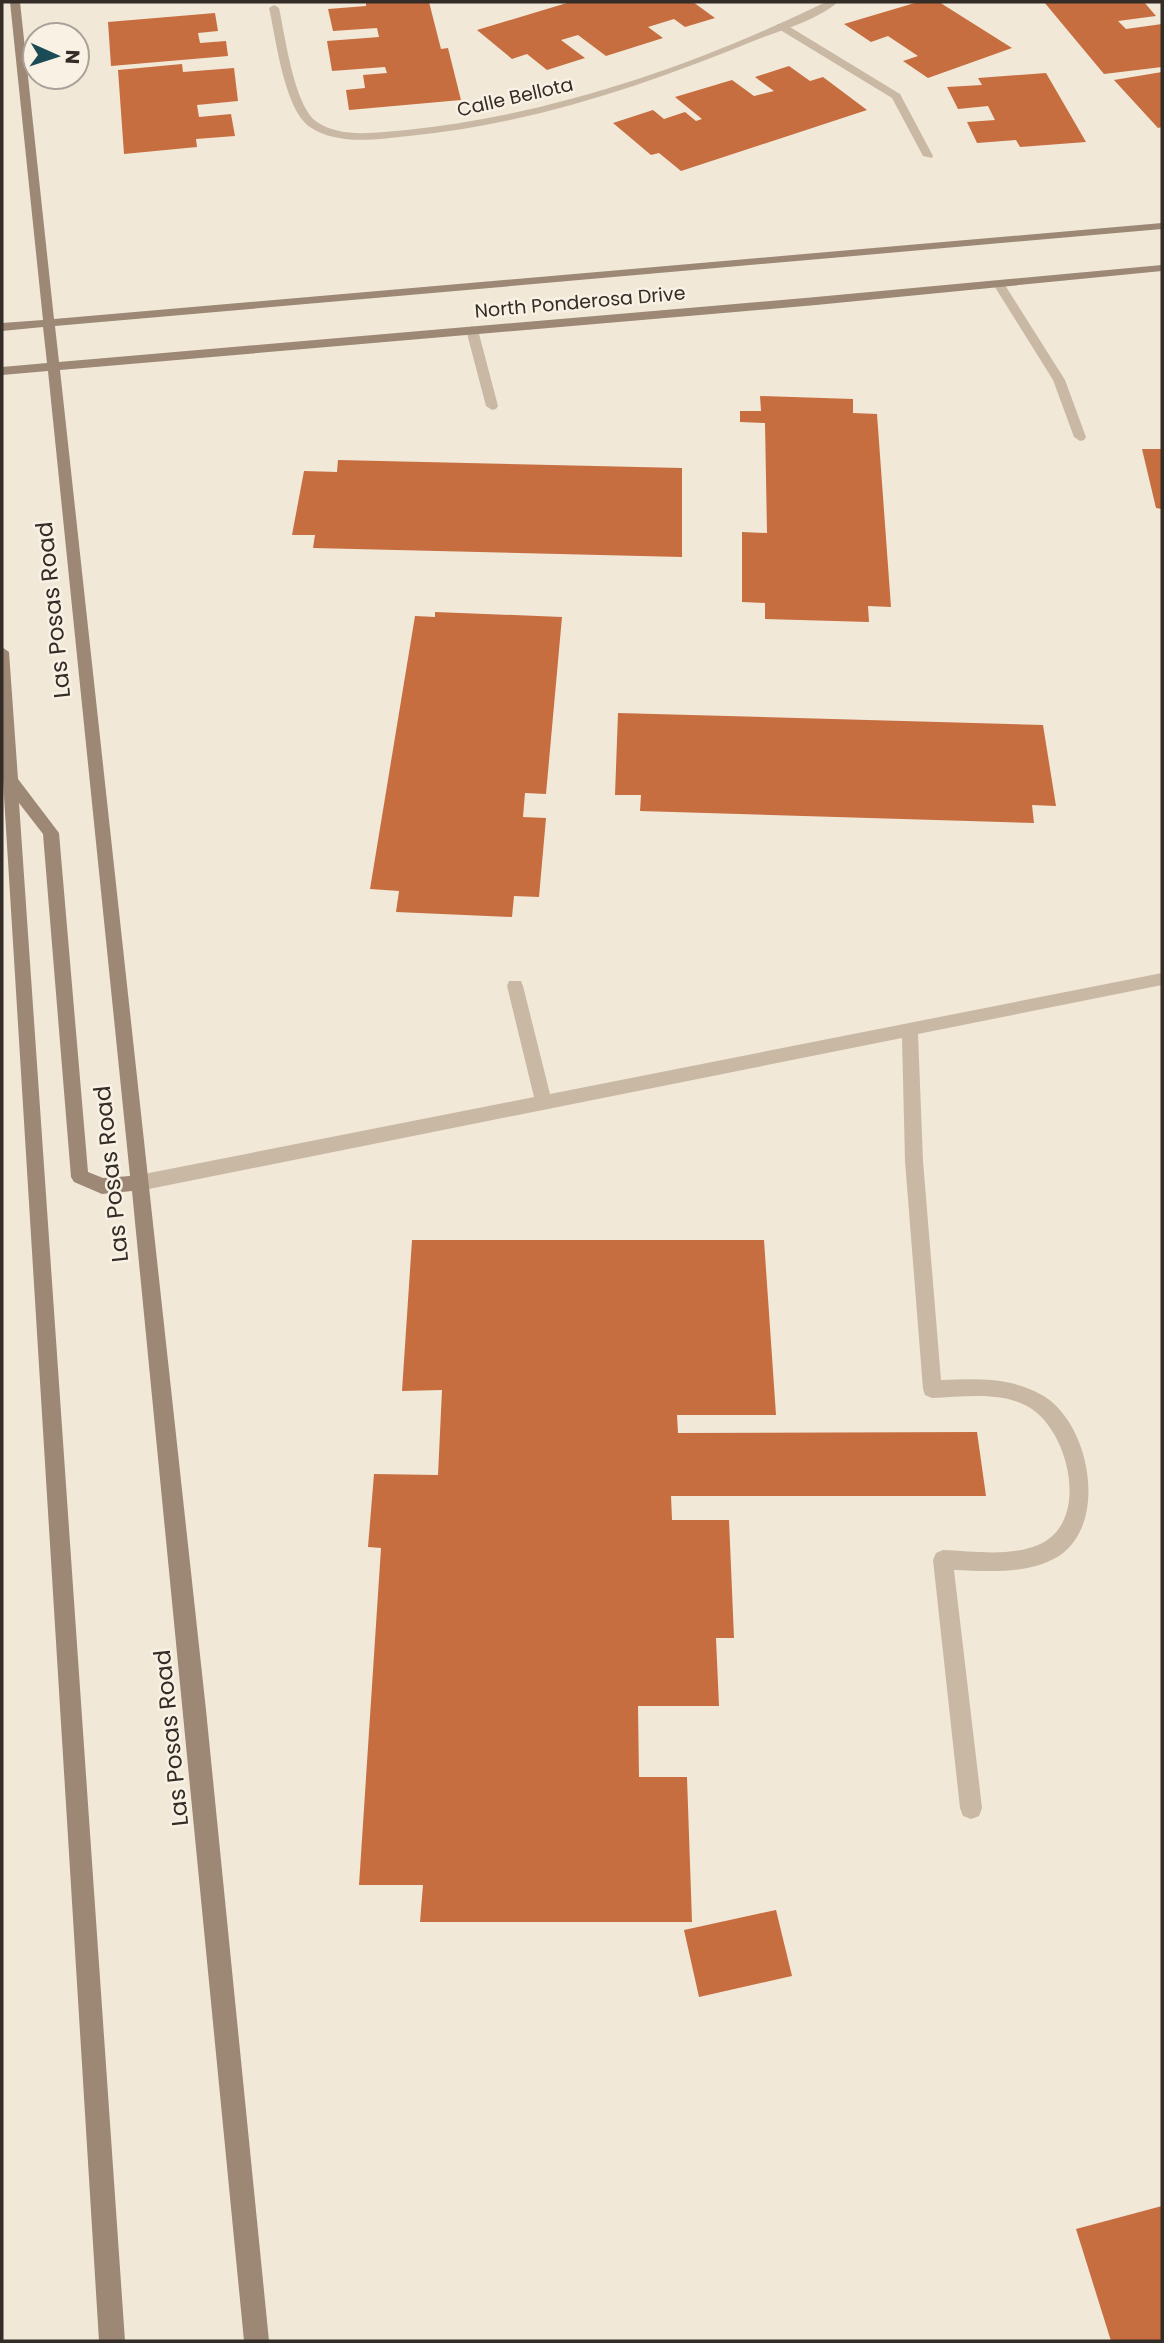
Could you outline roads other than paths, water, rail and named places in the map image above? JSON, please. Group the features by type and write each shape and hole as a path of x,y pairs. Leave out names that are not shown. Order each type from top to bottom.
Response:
{"main road":[{"name":"Las Posas Road","path":"15,2 195,1710 257,2341"},
{"name":"North Ponderosa Drive","path":"2,327 1162,226"},
{"name":"North Ponderosa Drive","path":"2,371 1162,268"},
{"path":"2,652 113,2341"},
{"path":"10,780 51,833 80,1177 102,1186 139,1183"}],"street":[{"name":"Calle Bellota","path":"274,8 295,92 304,115 320,128 374,136 444,130 528,116 670,70 781,26 832,2"},
{"path":"781,26 896,96 929,156"},
{"path":"999,284 1059,380 1080,438"},
{"path":"472,330 492,406"},
{"path":"139,1183 1162,979"},
{"path":"515,986 544,1102"},
{"path":"910,1028 915,1173 932,1389 1004,1388 1039,1402 1059,1425 1076,1455 1080,1489 1070,1534 1051,1549 1020,1559 943,1560 971,1808"}]}
